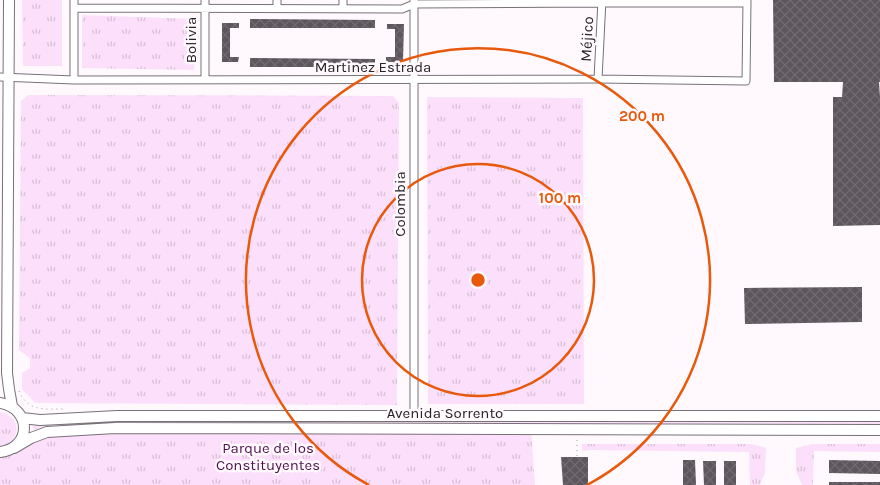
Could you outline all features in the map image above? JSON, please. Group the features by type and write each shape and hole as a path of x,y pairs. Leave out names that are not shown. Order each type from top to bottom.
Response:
{"main road":[{"path":"9,0 4,77 7,373 12,406"},
{"path":"0,403 12,406 20,413 24,424 24,433 20,442 14,448"},
{"name":"Avenida Sorrento","path":"22,418 40,420 118,416 880,416"},
{"name":"Avenida Sorrento","path":"0,452 7,451 47,432 115,428 880,430"}],"street":[{"path":"74,0 74,80"},
{"path":"138,0 138,8"},
{"name":"Bolivia","path":"205,0 205,80"},
{"path":"277,0 277,8"},
{"path":"343,0 343,9"},
{"name":"Méjico","path":"598,79 602,1"},
{"path":"74,8 402,9 414,2 747,2"},
{"name":"Colombia","path":"414,2 414,409"},
{"name":"Martinez Estrada","path":"4,77 74,80 598,79 746,82 747,2"}],"path":[{"path":"577,456 578,438"}],"green space":[{"path":"22,0 62,0 62,66 23,66"},
{"path":"82,15 195,19 194,70 82,68"},
{"path":"28,95 393,96 399,103 397,405 35,403 22,389 22,373 30,368 30,358 19,350 21,101"},
{"path":"427,97 583,98 584,404 428,404"},
{"path":"0,412 12,418 16,429 12,440 0,446"},
{"path":"102,420 880,421 880,424 102,423 47,426 34,430 33,424"},
{"name":"Parque de los Constituyentes","path":"531,429 535,485 0,485 0,452 47,432"},
{"path":"582,444 752,444 766,448 765,472 760,485 750,485 749,452 582,451"},
{"path":"812,444 880,444 880,452 814,451 813,485 802,485 796,471 796,448"}],"building":[{"path":"773,0 880,0 880,225 833,226 833,97 842,97 843,82 774,82"},
{"path":"250,19 375,20 375,28 250,28"},
{"path":"222,23 239,23 239,28 230,28 230,57 239,57 238,62 222,62"},
{"path":"387,24 404,24 403,62 386,62 386,57 395,57 395,29 387,29"},
{"path":"250,58 375,59 375,67 250,67"},
{"path":"862,287 862,322 745,324 744,288"},
{"path":"561,457 588,457 588,485 563,485"},
{"path":"683,460 695,460 696,485 683,485"},
{"path":"829,460 880,461 880,474 829,473"},
{"path":"703,461 716,461 716,485 704,485"},
{"path":"724,461 736,461 736,485 724,485"},
{"path":"829,482 880,482 880,485 829,485"}]}
